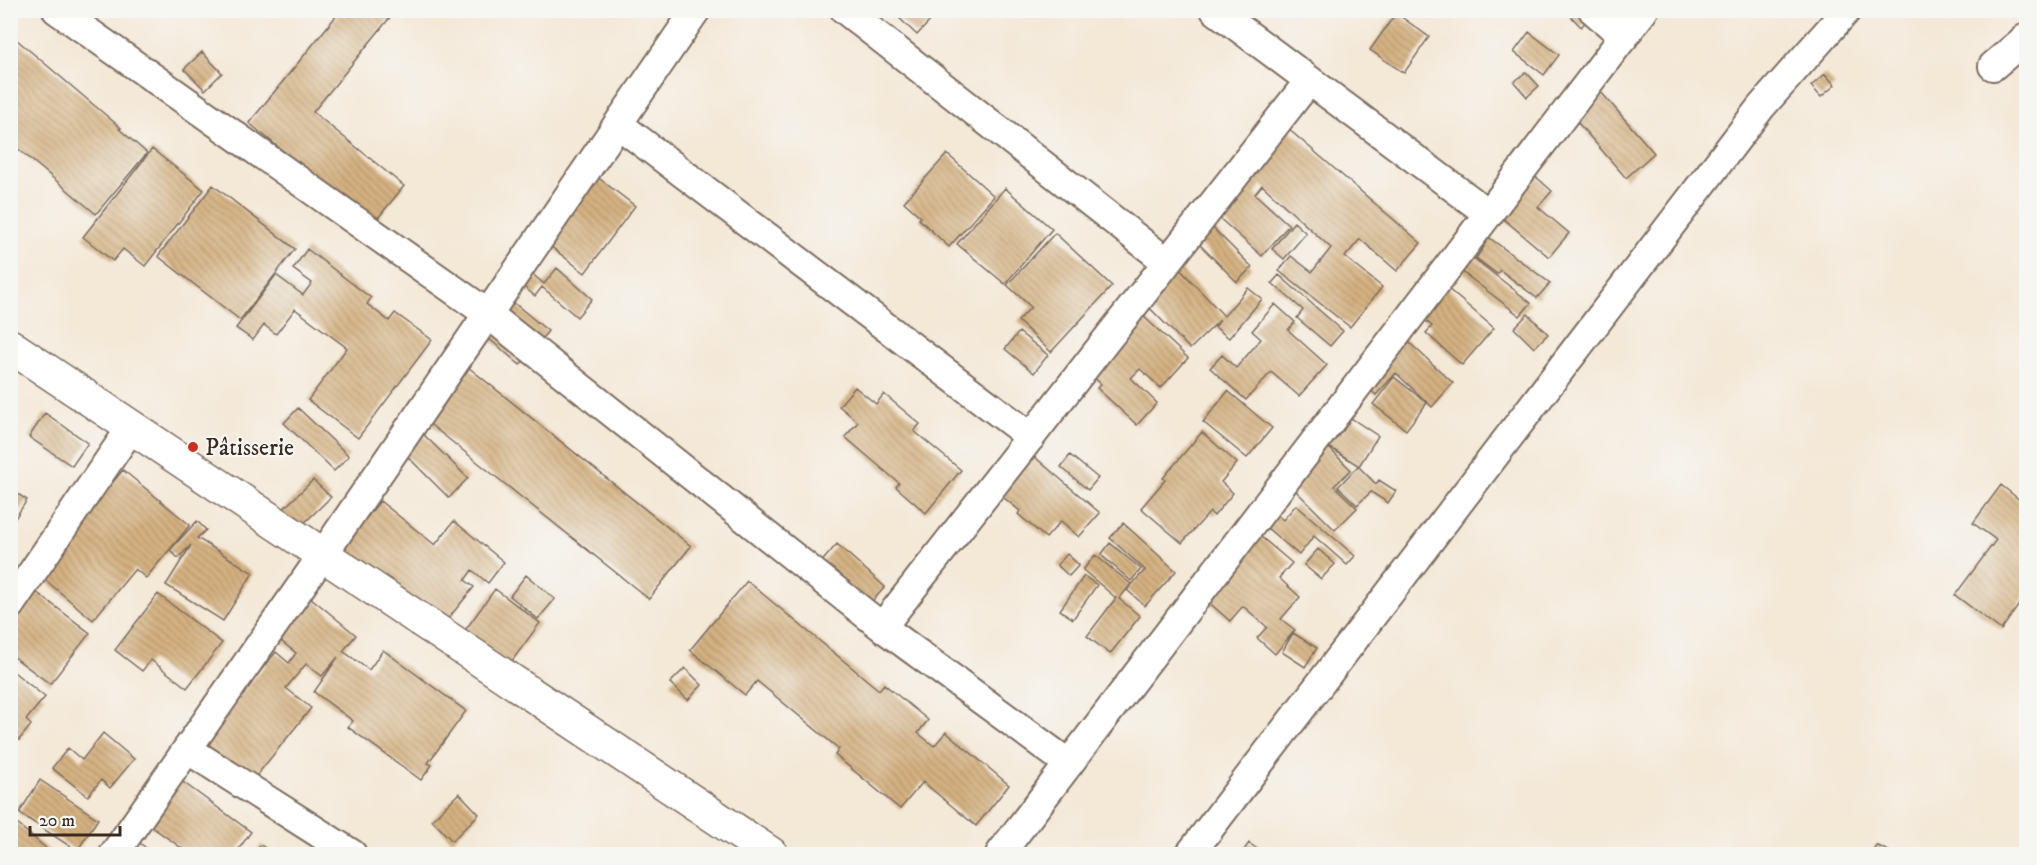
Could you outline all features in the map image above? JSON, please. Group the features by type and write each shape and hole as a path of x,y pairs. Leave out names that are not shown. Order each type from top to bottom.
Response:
{"street":[{"path":"57,10 488,314 882,627 1069,764"},
{"path":"114,855 696,10"},
{"path":"845,10 1167,262"},
{"path":"1215,10 1488,214"},
{"path":"1593,10 1624,37"},
{"path":"1000,855 1644,10"},
{"path":"1190,855 1761,107 1846,10"},
{"path":"1993,66 2026,38"},
{"path":"882,627 1309,81"},
{"path":"618,124 1030,437"},
{"path":"10,346 771,855"},
{"path":"10,605 131,428"},
{"path":"188,749 352,855"}],"building":[{"path":"341,10 396,10 313,112 404,186 373,224 249,123"},
{"path":"897,10 918,10 930,21 917,35 894,13"},
{"path":"1565,10 1597,10 1581,27"},
{"path":"1396,13 1429,37 1404,73 1370,50"},
{"path":"1529,32 1559,55 1544,75 1514,52"},
{"path":"10,34 121,128 119,129 147,153 96,214 10,142"},
{"path":"202,52 222,73 205,90 184,69"},
{"path":"1526,72 1539,86 1527,97 1514,82"},
{"path":"1825,74 1835,85 1821,97 1811,86"},
{"path":"1594,84 1654,153 1626,178 1565,108"},
{"path":"1279,121 1421,243 1397,271 1360,239 1345,257 1382,287 1350,327 1279,271 1291,256 1312,272 1331,248 1262,185 1255,194 1289,225 1262,256 1208,208"},
{"path":"152,149 204,190 145,266 123,249 113,261 83,237"},
{"path":"947,154 994,196 949,247 904,202"},
{"path":"592,173 635,206 585,273 541,239"},
{"path":"1535,176 1552,191 1538,207 1569,233 1549,257 1500,216"},
{"path":"213,185 295,249 240,320 158,256"},
{"path":"1005,188 1052,229 1005,284 957,244"},
{"path":"1207,222 1252,267 1237,282 1192,237"},
{"path":"1294,222 1306,233 1284,259 1272,249"},
{"path":"1479,230 1550,283 1537,298 1500,270 1497,274 1476,258 1484,247 1473,238"},
{"path":"1055,233 1112,286 1051,352 1018,321 1031,307 1007,285"},
{"path":"307,249 371,298 367,304 389,321 395,313 432,340 358,438 308,400 347,348 295,309 276,334 264,325 253,340 236,328 276,275 303,295 312,283 293,269"},
{"path":"1462,249 1531,303 1520,316 1451,263"},
{"path":"1175,264 1224,316 1248,288 1262,299 1229,338 1215,327 1220,320 1190,349 1140,298"},
{"path":"557,268 592,299 577,317 542,287 535,296 519,283 529,271 544,284"},
{"path":"1279,275 1343,331 1330,346 1297,318 1303,310 1272,283"},
{"path":"1440,282 1494,328 1462,365 1426,333 1432,326 1415,311"},
{"path":"508,298 548,331 520,365 480,331"},
{"path":"1275,304 1295,322 1288,330 1327,365 1299,396 1271,372 1246,400 1210,368 1222,355 1236,368 1261,339 1252,331"},
{"path":"1141,314 1188,358 1161,388 1140,369 1131,378 1157,403 1137,425 1097,388 1101,384 1090,374"},
{"path":"1528,314 1548,334 1534,348 1514,328"},
{"path":"1019,332 1048,355 1034,373 1005,349"},
{"path":"1399,333 1453,383 1432,407 1396,373 1376,395 1357,378"},
{"path":"468,367 691,546 649,599 426,421"},
{"path":"1394,377 1427,403 1406,430 1373,404"},
{"path":"855,387 876,404 884,394 920,424 914,431 961,470 926,513 896,487 899,483 845,437 858,422 839,406"},
{"path":"1228,391 1272,428 1247,458 1203,422"},
{"path":"298,408 349,456 334,471 284,423"},
{"path":"45,413 88,443 72,466 29,437"},
{"path":"1351,418 1378,436 1359,466 1326,445 1351,470 1334,486 1357,508 1335,530 1290,485 1329,422 1343,431"},
{"path":"421,432 468,478 449,498 402,451"},
{"path":"1202,432 1237,463 1221,482 1233,493 1214,516 1210,512 1182,543 1141,508"},
{"path":"1030,453 1100,513 1079,537 1061,521 1046,538 1018,514 1020,511 997,492"},
{"path":"1070,455 1098,478 1088,490 1061,467"},
{"path":"1358,466 1376,484 1379,480 1396,491 1388,503 1371,492 1357,505 1338,487"},
{"path":"123,470 190,525 146,578 135,569 93,620 37,573"},
{"path":"313,480 331,497 294,533 277,515"},
{"path":"2001,485 2026,505 2026,595 2001,630 1955,595 1996,540 1973,523"},
{"path":"10,489 27,500 10,526"},
{"path":"380,501 435,545 454,521 504,562 488,583 472,570 465,580 474,587 438,631 339,552"},
{"path":"1296,505 1355,556 1347,565 1314,536 1299,555 1259,521 1270,509 1283,520"},
{"path":"197,521 206,530 197,538 253,573 223,621 166,585 191,545 178,558 170,550"},
{"path":"1123,523 1176,571 1145,606 1127,590 1145,570 1110,538"},
{"path":"1254,531 1292,563 1279,578 1300,597 1281,619 1295,630 1275,654 1257,638 1267,627 1243,606 1230,621 1199,594"},
{"path":"1110,543 1141,569 1131,581 1101,555"},
{"path":"837,544 885,587 860,615 813,572"},
{"path":"1318,549 1335,564 1321,579 1304,565"},
{"path":"1067,554 1079,565 1069,576 1057,565"},
{"path":"1095,555 1131,584 1119,599 1140,616 1110,654 1087,636 1116,598 1083,570"},
{"path":"526,575 555,599 538,619 510,596"},
{"path":"1084,576 1097,585 1073,619 1060,610"},
{"path":"747,581 879,690 884,684 928,720 918,733 934,746 946,732 1009,785 976,826 923,782 900,809 835,755 839,749 757,681 745,695 690,650"},
{"path":"495,589 540,623 503,673 458,640"},
{"path":"35,591 90,633 50,684 10,654 10,624"},
{"path":"158,594 222,643 187,688 151,660 142,671 115,650"},
{"path":"310,597 356,635 343,651 369,670 383,650 466,711 428,763 432,765 421,780 348,727 353,721 314,692 338,657 322,676 306,664 286,688 311,708 249,785 200,745 276,652 289,663 296,653 277,638"},
{"path":"1293,633 1317,648 1305,667 1282,652"},
{"path":"685,668 702,685 688,700 670,683"},
{"path":"10,669 45,697 26,720 31,725 19,740 10,734"},
{"path":"103,733 134,759 110,788 101,780 88,796 52,768 68,748 82,760"},
{"path":"40,780 98,819 77,851 19,813"},
{"path":"180,780 251,832 235,854 190,854 148,824"},
{"path":"459,793 479,814 452,841 432,820"},
{"path":"10,818 53,854 10,854"},
{"path":"140,843 153,854 130,854"},
{"path":"1249,843 1264,854 1241,854"},
{"path":"261,845 273,854 254,854"},
{"path":"1876,845 1895,854 1872,854"}],"place":[{"name":"Pâtisserie","path":"193,447"}]}
